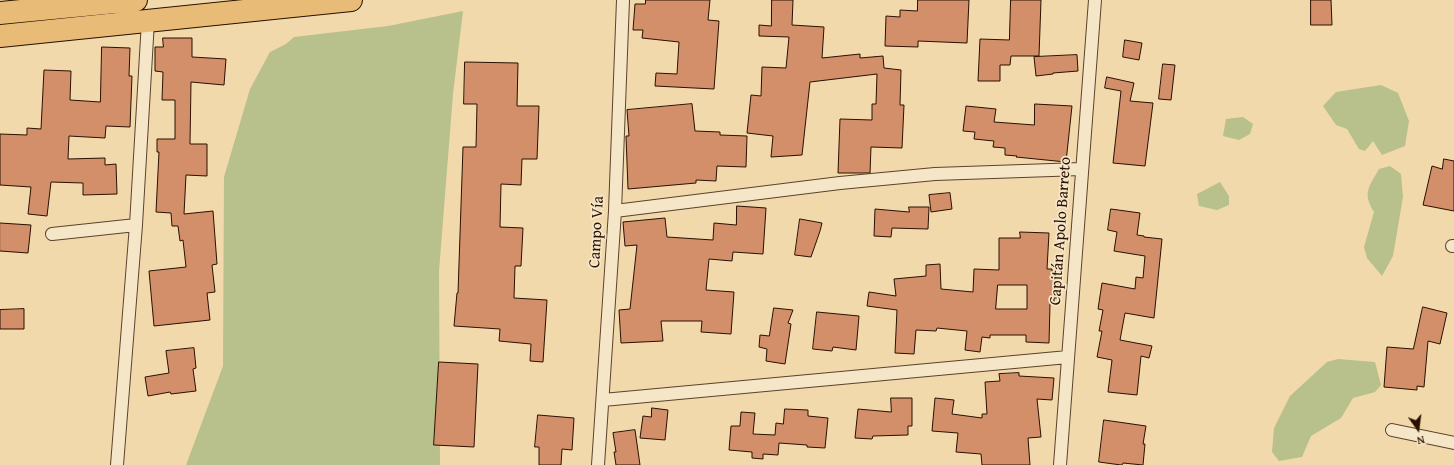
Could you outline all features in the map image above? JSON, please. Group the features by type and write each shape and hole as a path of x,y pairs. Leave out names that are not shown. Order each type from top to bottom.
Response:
{"highway":[{"path":"0,13 136,0"},
{"path":"0,36 351,0"}],"street":[{"name":"Campo Vía","path":"598,465 615,210 623,0"},
{"name":"Capitán Apolo Barreto","path":"1060,465 1095,0"},
{"path":"117,465 136,225 148,21"},
{"path":"615,210 840,183 935,174 1082,169"},
{"path":"52,234 136,225"},
{"path":"603,400 1068,357"},
{"path":"1392,430 1454,443"}],"green space":[{"path":"463,11 453,94 439,271 440,465 186,465 223,366 224,177 250,89 270,52 286,44 294,37 388,26"},
{"path":"1381,85 1398,93 1409,121 1405,146 1382,155 1373,141 1365,151 1359,149 1347,129 1336,125 1323,106 1336,92"},
{"path":"1243,117 1253,124 1250,134 1239,140 1223,136 1226,119"},
{"path":"1390,166 1401,174 1403,197 1393,256 1382,276 1367,258 1364,247 1374,212 1368,200 1368,190 1379,169"},
{"path":"1220,182 1229,196 1229,205 1217,210 1199,206 1197,194"},
{"path":"1338,359 1375,362 1381,385 1375,392 1353,398 1341,418 1311,436 1302,457 1279,461 1272,452 1274,428 1290,396 1327,362"}],"building":[{"path":"646,0 710,0 708,20 719,21 714,89 655,86 656,73 677,74 679,42 642,38 643,30 633,30 635,4 645,4"},
{"path":"772,0 793,0 792,25 824,27 822,58 860,54 860,58 883,56 884,68 901,70 900,105 904,105 902,148 871,147 870,173 838,173 840,119 872,120 872,104 876,104 877,74 810,82 802,155 771,157 773,136 747,133 751,95 761,96 762,67 786,68 789,37 759,36 759,25 771,26"},
{"path":"918,0 969,0 967,43 918,41 918,47 885,46 886,16 900,17 900,10 917,11"},
{"path":"1011,0 1041,0 1039,56 1011,56 1010,65 1000,65 1000,81 978,81 980,39 1009,40"},
{"path":"1311,0 1331,0 1332,25 1311,25"},
{"path":"163,38 192,38 192,57 226,59 224,85 191,82 190,144 207,144 207,176 186,175 184,214 213,211 217,264 212,265 215,292 207,293 210,320 154,326 149,271 186,267 183,240 180,241 178,226 172,226 171,213 156,212 159,152 157,152 157,139 175,139 175,100 162,100 163,72 155,71 155,47 163,47"},
{"path":"1125,40 1142,43 1139,60 1123,57"},
{"path":"102,47 130,48 129,76 132,76 130,127 106,126 105,138 69,136 68,159 105,158 105,165 116,164 117,194 83,195 83,183 51,182 47,216 28,214 31,187 0,185 0,134 27,135 27,128 41,129 44,70 71,71 70,100 100,102"},
{"path":"1077,55 1078,71 1036,76 1034,57"},
{"path":"465,62 518,63 517,106 539,106 537,159 522,159 521,185 501,184 500,227 523,228 521,266 515,266 514,298 547,300 543,362 530,361 531,344 499,341 500,329 454,326 458,293 463,147 476,147 477,104 464,104"},
{"path":"1163,64 1175,65 1171,100 1159,99"},
{"path":"1107,77 1134,83 1130,101 1153,103 1145,166 1113,163 1121,91 1105,88"},
{"path":"692,104 695,131 720,132 720,135 747,136 746,167 717,166 716,181 696,180 696,183 628,189 626,136 629,136 627,110"},
{"path":"1035,104 1072,106 1066,162 1005,155 1005,148 993,147 994,141 974,139 975,132 963,131 966,106 996,109 994,122 1034,125"},
{"path":"1444,159 1454,161 1454,211 1423,205 1432,166 1442,169"},
{"path":"950,193 952,209 931,212 929,195"},
{"path":"737,206 766,208 763,254 733,252 732,261 709,259 706,290 734,292 731,334 701,332 702,321 661,321 663,341 621,343 619,310 630,309 637,245 625,246 623,222 665,218 667,237 713,240 714,223 736,225"},
{"path":"909,207 929,207 928,229 892,228 891,237 874,236 875,209 909,212"},
{"path":"1111,209 1140,213 1137,235 1162,239 1154,318 1125,313 1120,340 1152,346 1149,358 1141,356 1137,395 1108,392 1112,360 1097,357 1102,331 1099,331 1103,310 1098,309 1102,283 1135,289 1136,277 1143,278 1145,256 1114,251 1117,232 1108,230"},
{"path":"800,219 822,223 811,257 795,255"},
{"path":"0,223 31,225 28,253 0,251"},
{"path":"1020,232 1049,233 1047,269 1052,269 1052,277 1060,276 1060,288 1057,288 1057,298 1054,298 1054,304 1050,304 1049,343 1026,342 1026,335 990,335 990,338 982,337 980,352 965,350 967,331 937,328 936,331 916,330 914,354 895,353 897,310 867,306 869,292 896,296 894,279 926,276 926,265 940,264 941,289 973,292 974,269 999,270 999,238 1020,238","holes":["998,285 1027,285 1027,309 996,309"]},
{"path":"1423,307 1447,313 1440,344 1428,341 1424,387 1417,386 1417,390 1384,387 1387,347 1413,349"},
{"path":"774,308 793,310 788,323 791,324 785,364 766,361 767,349 759,347 760,335 769,336"},
{"path":"24,309 24,329 0,329 0,310"},
{"path":"817,312 859,316 856,350 833,347 832,351 813,349"},
{"path":"194,348 196,368 193,369 196,391 171,394 170,392 148,396 145,377 169,373 166,351"},
{"path":"439,362 478,364 474,447 434,445"},
{"path":"1019,373 1019,376 1054,378 1052,400 1037,399 1041,437 1028,438 1030,465 982,465 981,454 956,452 958,433 932,431 935,398 954,400 952,414 982,418 982,414 987,414 985,382 1000,381 999,374"},
{"path":"891,398 912,398 912,426 908,426 908,435 873,436 872,439 855,438 858,409 891,412"},
{"path":"652,408 668,410 665,440 640,438 643,416 651,417"},
{"path":"785,409 808,410 808,416 828,418 825,448 779,443 778,455 763,454 763,459 752,458 752,452 729,450 731,426 740,426 741,412 755,413 753,434 775,435 776,423 783,424"},
{"path":"538,415 574,418 572,450 562,449 561,465 539,465 539,447 535,447"},
{"path":"1104,420 1146,426 1143,444 1145,444 1143,465 1123,463 1121,465 1099,462"},
{"path":"635,430 640,465 616,465 614,452 616,452 613,433"}]}
